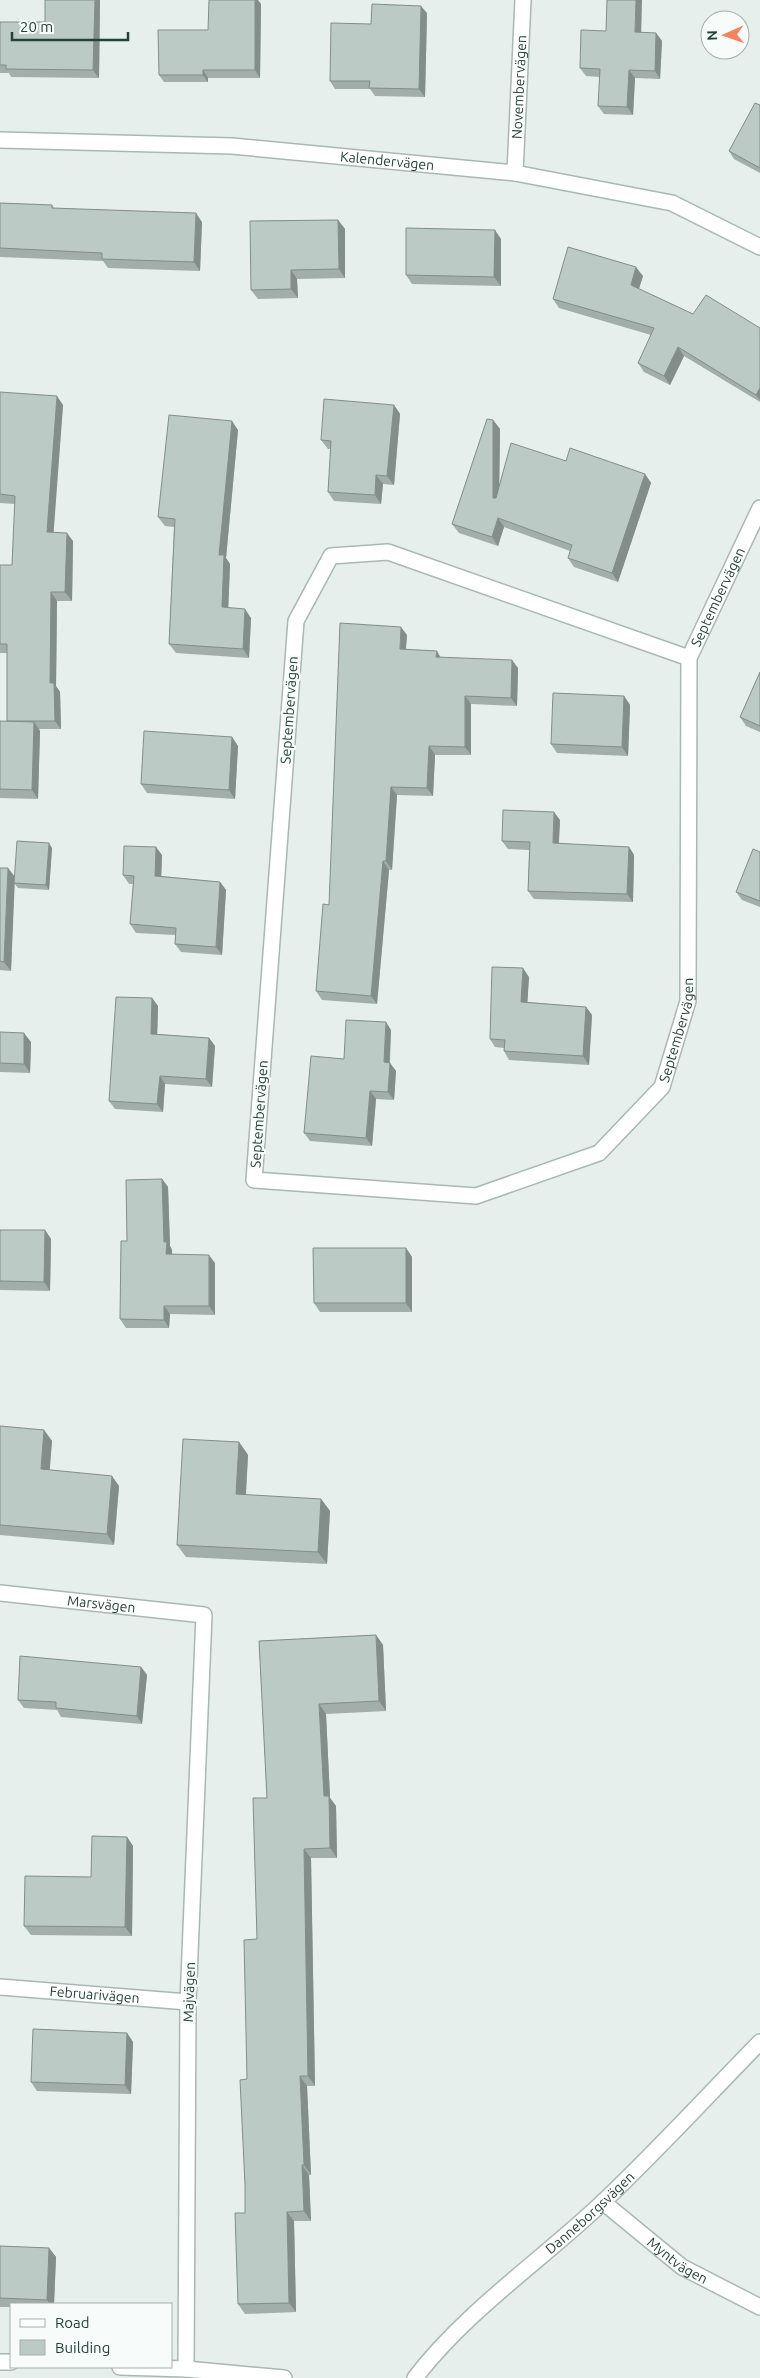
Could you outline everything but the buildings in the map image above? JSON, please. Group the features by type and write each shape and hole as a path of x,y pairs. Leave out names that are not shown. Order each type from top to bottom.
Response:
{"street":[{"name":"Novembervägen","path":"515,173 522,0"},
{"name":"Kalendervägen","path":"0,140 232,146 515,173 672,202 760,247"},
{"name":"Septembervägen","path":"689,658 388,552 331,556 296,621 254,1180 476,1196 599,1153 662,1087 688,1001 689,658 760,508"},
{"name":"Marsvägen","path":"0,1593 204,1615"},
{"name":"Majvägen","path":"186,2369 188,2002 204,1615"},
{"name":"Februarivägen","path":"0,1987 188,2002"},
{"name":"Danneborgsvägen","path":"415,2378 428,2360 478,2312 603,2202 760,2042"},
{"name":"Myntvägen","path":"603,2202 682,2267 760,2307"},
{"path":"153,2368 186,2369 284,2378"}]}
